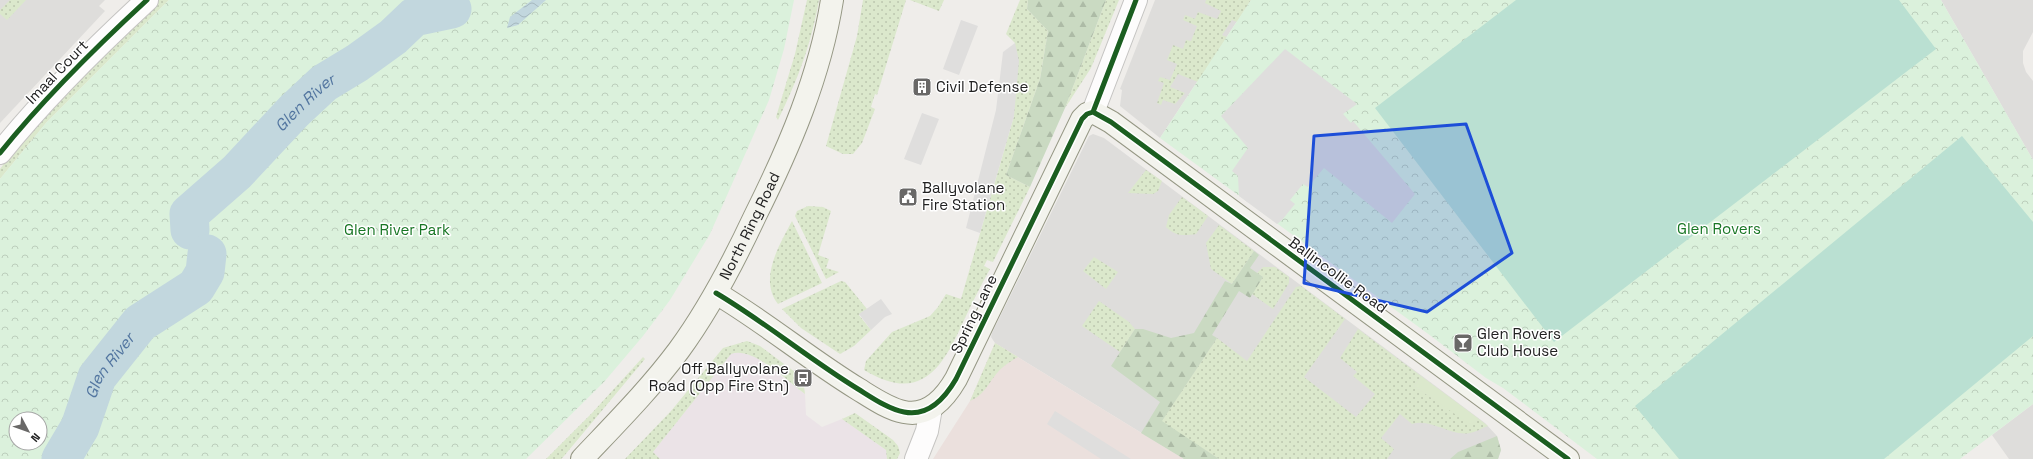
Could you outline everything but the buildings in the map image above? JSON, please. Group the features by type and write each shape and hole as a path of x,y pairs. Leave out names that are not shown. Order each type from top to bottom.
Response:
{"street":[{"name":"North Ring Road","path":"582,459 648,388 678,351 716,293 774,179 792,136 821,51 832,0"},
{"name":"Spring Lane","path":"716,293 757,318 842,379 889,407 904,412 920,412 931,408 947,395 956,379 1082,119 1087,114 1094,112 1136,0"},
{"name":"Imaal Court","path":"0,153 35,112 108,36 136,4"},
{"name":"Ballincollie Road","path":"1094,112 1111,122 1568,459"},
{"path":"916,459 927,431 931,408"}],"highlighted area":[{"path":"1466,124 1512,253 1427,312 1304,283 1314,136"}],"shaded area":[{"path":"0,0 105,0 99,6 105,11 0,123"},
{"path":"1155,0 1251,0 1160,138 1120,106 1122,90 1120,89"},
{"path":"1941,0 2033,0 2033,32 2023,51 2023,63 2026,72 2033,81 2033,160"},
{"path":"961,20 978,26 959,75 943,69"},
{"path":"1015,43 1019,61 1014,116 980,233 966,228 996,110 1003,52"},
{"path":"1285,49 1357,104 1343,114 1351,123 1353,121 1415,194 1392,223 1324,168 1308,187 1303,184 1290,200 1295,204 1277,224 1239,196 1238,176 1232,171 1248,148 1221,116"},
{"path":"922,113 939,119 921,165 904,159"},
{"path":"1093,134 1104,138 1485,423 1497,436 1501,450 1498,459 1184,459 995,343 991,337 992,333 1089,136"},
{"path":"881,299 892,314 885,317 871,330 859,314"},
{"path":"995,343 1184,459 933,459 970,401"},
{"path":"737,352 754,356 805,394 806,415 822,427 842,419 886,450 887,459 660,459 653,452 730,354"},
{"path":"2033,404 2033,459 2009,459 1992,435"},
{"path":"1055,411 1131,459 1101,459 1047,424"}],"green space":[{"path":"10,0 26,0 7,20 0,14 0,10"},
{"path":"159,0 169,0 46,123 0,179 0,169 25,136"},
{"name":"Glen River Park","path":"169,0 794,0 784,49 769,100 710,234 670,300 643,336 604,382 526,459 0,459 0,179 46,123"},
{"path":"807,0 819,0 816,16 808,47 798,76 778,120 776,117 795,54"},
{"path":"863,0 906,0 877,95 875,94 871,107 875,109 862,143 853,154 843,154 826,146 857,36"},
{"path":"910,0 944,0 939,11"},
{"path":"1020,0 1028,0 1027,9 1048,31 1040,79 1006,175 1030,187 993,262 987,260 984,266 990,269 957,336 939,365 928,376 916,382 901,384 884,380 864,370 866,361 892,332 930,316 946,294 961,299 1014,116 1015,43 1006,34"},
{"path":"1028,0 1106,0 1065,108 1030,187 1006,175 1040,79 1048,31 1027,9"},
{"path":"1106,0 1119,0 1091,68 1065,108"},
{"path":"1206,0 1251,0 1237,22 1232,20 1222,35 1227,37 1198,82 1178,74 1170,87 1185,93 1175,104 1163,100 1161,105 1157,103 1164,83 1158,81 1160,77 1170,80 1177,64 1167,60 1173,45 1183,49 1186,40 1191,41 1197,26 1183,20 1185,15 1195,19 1198,12 1217,19 1221,11 1205,3"},
{"name":"Glen Rovers","path":"1251,0 1941,0 2033,160 2033,404 1960,459 1597,459 1503,388 1486,378 1431,336 1160,138"},
{"path":"1516,0 1899,0 1936,49 1554,342 1375,108"},
{"path":"1962,136 2033,222 2033,336 1884,459 1679,459 1635,406"},
{"path":"1146,170 1162,181 1158,191 1153,194 1128,193"},
{"path":"1182,197 1208,216 1196,234 1180,235 1166,227 1169,215"},
{"path":"808,206 823,207 831,211 818,255 829,259 826,268 839,272 826,279 795,216 797,211"},
{"path":"792,221 822,283 778,304 772,294 770,273 777,251"},
{"path":"1219,225 1254,251 1232,284 1211,269 1206,243"},
{"path":"1254,251 1259,255 1250,268 1263,277 1250,298 1239,291 1212,335 1217,338 1162,421 1219,459 1184,459 1141,433 1160,402 1111,366 1135,329 1143,329 1171,338 1194,333 1225,281 1232,284"},
{"path":"1094,257 1118,272 1106,289 1083,271"},
{"path":"1263,267 1275,267 1289,277 1289,283 1273,309 1252,294 1263,277 1257,273"},
{"path":"841,281 845,282 867,309 859,315 871,330 854,346 840,354 801,328 782,309"},
{"path":"1301,286 1345,319 1304,377 1356,417 1375,394 1353,376 1357,372 1340,358 1358,329 1421,376 1414,386 1471,424 1479,419 1488,426 1463,434 1427,423 1412,424 1400,414 1381,438 1394,449 1387,459 1219,459 1161,422 1217,338 1247,361 1296,287"},
{"path":"1099,301 1129,322 1135,329 1120,352 1082,326"},
{"path":"747,341 760,346 803,378 805,394 770,366 759,360 749,355 740,353 731,354 653,452 660,459 625,459 671,411 723,348"},
{"path":"995,343 1018,357 1002,368 983,392 970,401"},
{"path":"643,357 645,359 564,456 561,459 546,459 592,413"},
{"path":"1421,376 1479,419 1471,425 1414,386"},
{"path":"855,413 893,440 898,446 900,453 897,459 887,459 886,450 842,419"},
{"path":"1497,436 1501,450 1498,459 1450,459 1458,452"}],"water":[{"path":"532,0 546,0 518,25 507,28 510,17"}],"waterway":[{"name":"Glen River","path":"190,230 189,214 237,172 294,111 324,83 357,63 393,37 414,17 452,9"},
{"name":"Glen River","path":"61,459 80,427 97,377 140,323 196,287 205,272 207,254"}],"cycle path":[{"path":"0,153 70,74 147,0"},
{"path":"716,293 840,377 886,406 904,412 913,413 928,409 947,393 956,379 1082,119 1087,114 1093,112 1136,0"},
{"path":"1093,112 1111,122 1568,459"}],"place":[{"name":"Civil Defense","path":"922,87"},
{"name":"Ballyvolane Fire Station","path":"908,197"},
{"name":"Glen Rovers Club House","path":"1463,343"},
{"name":"Off Ballyvolane Road (Opp Fire Stn)","path":"803,378"}]}
